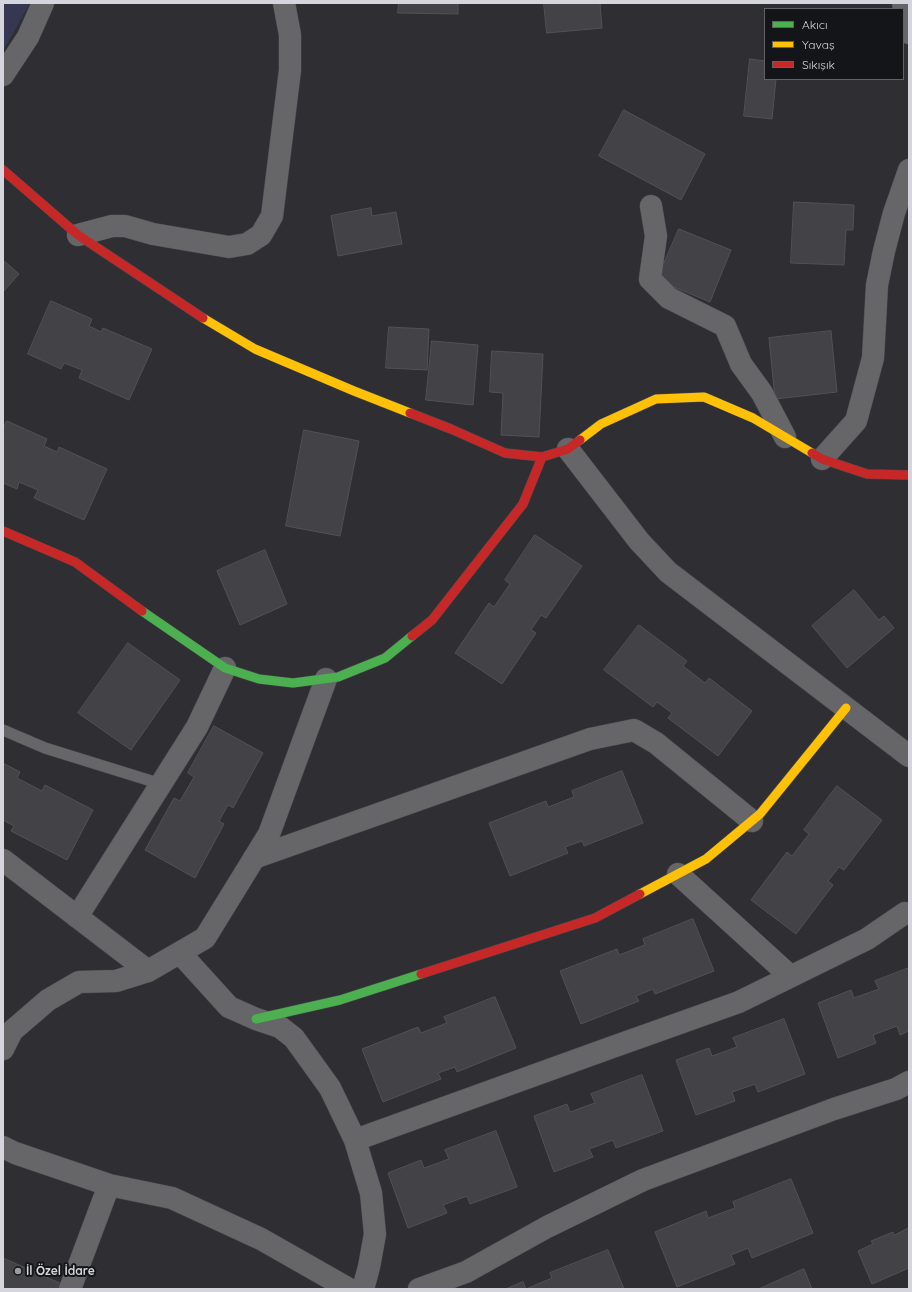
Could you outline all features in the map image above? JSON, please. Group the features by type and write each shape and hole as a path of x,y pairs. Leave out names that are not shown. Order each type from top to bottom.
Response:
{"street":[{"path":"3,76 28,37 43,3"},
{"path":"78,235 112,226 125,226 153,234 229,247 247,244 261,235 272,216 290,70 290,35 284,3"},
{"path":"903,3 909,33"},
{"path":"3,170 78,235 184,306 255,349 354,391 451,429 505,453 542,456 568,449 600,424 656,399 704,397 753,418 822,458 867,474 909,475"},
{"path":"822,458 856,421 873,358 877,285 884,251 894,213 909,170"},
{"path":"651,206 656,236 650,278 668,298 725,326 741,364 762,393 785,437"},
{"path":"568,449 639,541 668,572 909,756"},
{"path":"3,531 74,562 145,614 225,668 259,679 293,683 338,678 385,658 432,620 523,504 542,456"},
{"path":"77,917 197,727 225,668"},
{"path":"3,1049 12,1031 48,1000 79,982 116,980 148,971 205,938 269,834 326,679"},
{"path":"256,1019 340,1000 595,918 706,859 752,821 760,814 846,708"},
{"path":"254,858 590,738 634,730 656,743 752,821"},
{"path":"3,860 148,971"},
{"path":"678,874 790,976"},
{"path":"355,1140 739,1002 867,939 905,913"},
{"path":"180,952 229,1007 256,1019 280,1027 294,1038 330,1088 355,1140 371,1193 375,1234 363,1289"},
{"path":"419,1289 466,1272 547,1227 643,1180 834,1109 905,1091"},
{"path":"3,1147 108,1185 172,1198 261,1239 349,1289"},
{"path":"70,1289 108,1185"}],"lane":[{"path":"3,730 45,748 161,784"}],"shaded area":[{"path":"3,3 30,3 3,51"}],"building":[{"path":"399,3 458,3 458,14 398,13"},
{"path":"544,3 600,3 602,28 547,33"},
{"path":"750,59 764,61 764,80 776,80 772,119 744,116"},
{"path":"624,110 705,154 681,200 599,156"},
{"path":"794,202 854,205 853,230 846,230 844,265 791,263"},
{"path":"371,208 372,216 396,212 402,244 338,256 331,216"},
{"path":"679,229 731,250 710,302 657,280"},
{"path":"3,260 19,274 3,292"},
{"path":"51,301 92,319 89,326 101,332 103,328 152,349 129,400 79,378 82,370 64,363 61,369 28,354"},
{"path":"389,327 429,329 427,370 386,368"},
{"path":"831,331 837,392 775,399 769,338"},
{"path":"432,341 478,345 473,405 426,400"},
{"path":"492,351 543,354 539,437 501,435 503,393 490,392"},
{"path":"7,421 47,439 44,446 57,452 59,447 107,469 84,520 34,498 38,490 19,482 17,489 3,483 3,429"},
{"path":"304,430 359,441 340,536 286,526"},
{"path":"535,535 582,566 546,618 541,615 531,630 536,633 502,684 455,653 489,603 494,607 510,584 505,580"},
{"path":"265,550 287,604 240,625 217,571"},
{"path":"854,590 879,620 884,616 894,628 847,668 812,626"},
{"path":"639,625 687,661 683,666 705,683 709,678 752,711 718,756 668,718 672,713 657,702 653,707 604,670"},
{"path":"128,643 180,680 131,750 78,713"},
{"path":"214,726 263,753 233,808 228,805 219,821 224,824 195,878 145,850 174,798 180,801 194,777 188,773"},
{"path":"3,763 20,772 17,778 42,791 45,785 93,810 67,860 11,831 14,826 3,820"},
{"path":"622,771 643,823 584,846 582,841 565,847 568,853 510,876 489,823 546,801 548,807 574,797 572,791"},
{"path":"837,786 882,820 844,870 839,867 828,881 833,885 796,934 751,900 787,852 792,856 809,834 804,830"},
{"path":"693,919 714,971 655,994 653,989 636,996 639,1001 581,1024 560,971 617,949 619,955 645,945 643,939"},
{"path":"909,968 909,1031 900,1035 897,1026 873,1035 876,1043 838,1058 818,1003 851,990 854,998 879,989 875,981"},
{"path":"495,997 516,1048 457,1072 455,1067 438,1073 441,1079 383,1102 362,1049 418,1027 421,1033 447,1023 444,1017"},
{"path":"784,1019 805,1074 758,1092 755,1084 732,1092 735,1101 696,1115 676,1060 709,1048 712,1056 737,1047 733,1038"},
{"path":"642,1075 663,1131 616,1148 613,1140 589,1149 593,1157 554,1172 534,1116 567,1104 570,1112 595,1103 591,1094"},
{"path":"496,1131 517,1187 470,1204 467,1196 443,1205 447,1213 408,1228 388,1173 421,1160 424,1168 449,1159 445,1150"},
{"path":"791,1179 813,1233 752,1258 748,1248 731,1255 735,1264 677,1287 655,1232 706,1211 708,1218 735,1208 733,1202"},
{"path":"909,1228 909,1268 872,1284 858,1251 873,1244 871,1241 893,1232 894,1235"},
{"path":"608,1250 624,1289 526,1289 552,1278 550,1273"},
{"name":"İl Özel İdare","path":"3,1258 62,1284 60,1289 3,1289"},
{"path":"804,1269 812,1289 759,1289"},
{"path":"523,1282 526,1289 506,1289"}],"traffic: fast":[{"path":"142,611 225,668 259,679 293,683 338,677 385,658 412,636"},
{"path":"256,1019 340,1000 421,974"}],"traffic: slow":[{"path":"203,318 255,349 410,413"},
{"path":"580,440 601,424 656,399 704,397 753,418 812,453"},
{"path":"640,894 706,859 760,814 846,708"}],"traffic: jam":[{"path":"3,170 78,235 203,318"},
{"path":"410,413 505,453 542,457 568,449 580,440"},
{"path":"812,453 822,459 867,474 909,475"},
{"path":"412,636 432,620 523,504 542,457"},
{"path":"3,531 75,562 142,611"},
{"path":"421,974 595,918 640,894"}],"place":[{"name":"İl Özel İdare","path":"18,1271"}]}
